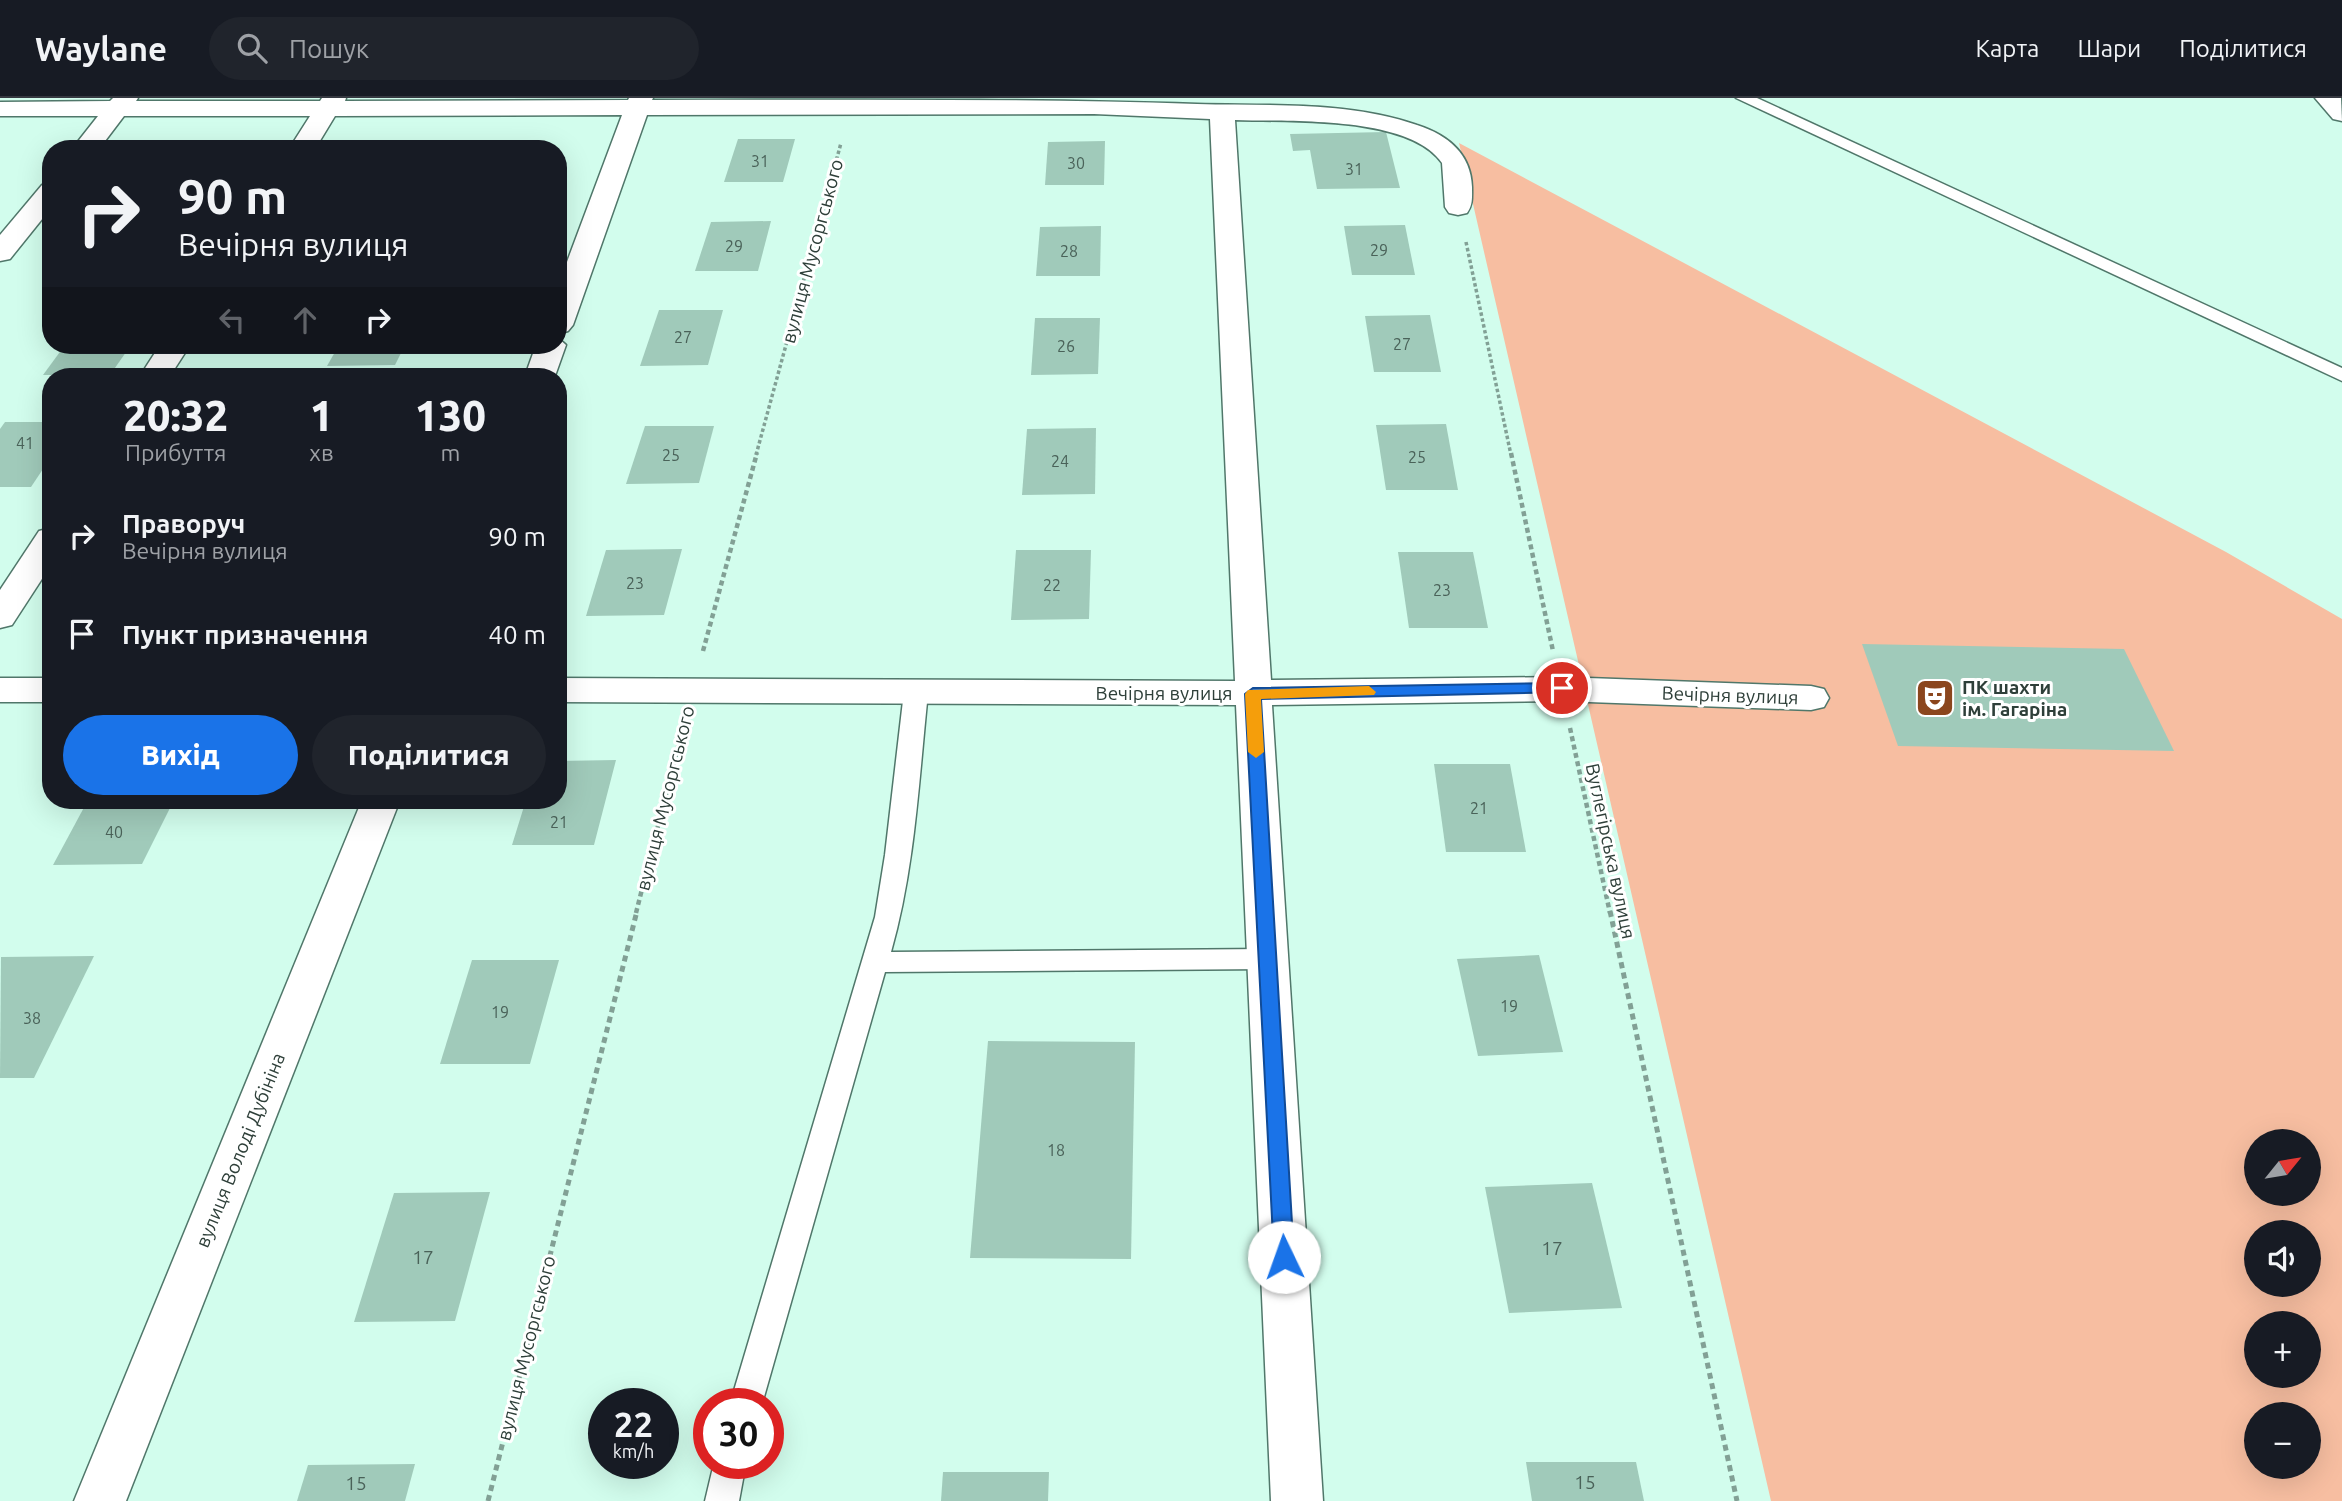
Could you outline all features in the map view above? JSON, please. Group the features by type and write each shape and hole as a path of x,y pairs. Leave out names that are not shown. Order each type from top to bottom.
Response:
{"street":[{"path":"1353,117 1394,98"},
{"path":"2327,98 2342,114"},
{"path":"0,108 122,104 640,102 851,107 1094,107 1353,117 1389,124 1418,134 1440,146 1455,164 1458,207"},
{"path":"567,301 640,102"},
{"path":"308,140 331,103"},
{"path":"92,140 122,104"},
{"path":"1222,112 1297,1501"},
{"path":"0,253 42,202"},
{"path":"0,617 42,552"},
{"name":"Вечірня вулиця","path":"567,690 1253,694 1562,688 1811,698"},
{"path":"0,690 42,690"},
{"name":"вулиця Володі Дубініна","path":"100,1501 377,809"}],"lane":[{"path":"1744,98 2342,375"},
{"path":"751,1388 888,917 916,692"},
{"path":"874,962 1267,959"},
{"path":"722,1501 727,1479"}],"path":[{"name":"вулиця Мусоргського","path":"488,1501 692,691 851,107"},
{"name":"Вуглегірська вулиця","path":"1458,207 1737,1501"}],"shaded area":[{"path":"1459,143 2226,552 2342,619 2342,1501 1771,1501"}],"building":[{"path":"1386,132 1400,188 1317,189 1310,150 1293,151 1290,134"},
{"path":"738,139 795,139 783,182 724,182"},
{"path":"1105,141 1104,185 1045,185 1048,142"},
{"path":"771,221 758,271 695,271 711,222"},
{"path":"1405,225 1415,275 1352,275 1344,226"},
{"path":"1101,226 1100,276 1036,276 1040,227"},
{"path":"659,310 723,310 708,365 640,366"},
{"path":"1430,315 1441,372 1374,372 1365,316"},
{"path":"1035,318 1100,318 1098,374 1031,375"},
{"path":"58,354 125,354 115,368 48,368"},
{"path":"334,354 400,354 395,365 327,366"},
{"path":"5,422 42,422 42,470 31,487 0,487 0,429"},
{"path":"1446,424 1458,490 1386,490 1376,425"},
{"path":"645,426 714,426 699,483 626,484"},
{"path":"1096,428 1095,494 1022,495 1027,429"},
{"path":"682,549 664,615 586,616 606,550"},
{"path":"1016,550 1091,550 1089,619 1011,620"},
{"path":"1398,552 1473,552 1488,628 1409,628"},
{"path":"1862,644 2124,649 2174,751 1898,746"},
{"path":"616,760 594,845 512,845 523,809 567,809 567,761"},
{"path":"1434,764 1510,764 1526,852 1446,852"},
{"path":"83,809 170,809 142,864 53,865"},
{"path":"1539,955 1563,1052 1478,1056 1457,959"},
{"path":"94,956 34,1078 0,1078 1,957"},
{"path":"472,960 559,960 530,1064 440,1064"},
{"path":"988,1041 1135,1042 1131,1259 970,1258"},
{"path":"1592,1183 1622,1308 1509,1313 1485,1187"},
{"path":"490,1192 455,1321 354,1322 394,1193"},
{"path":"1526,1462 1636,1462 1644,1501 1532,1501"},
{"path":"415,1464 405,1501 297,1501 308,1465"},
{"path":"943,1472 1049,1472 1048,1501 941,1501"}],"slow traffic":[{"path":"1256,752 1253,694 1369,692"}],"place":[{"name":"ПК шахти ім. Гагаріна","path":"1935,698"}],"route":[{"path":"1284,1257 1253,694 1562,688"}]}
